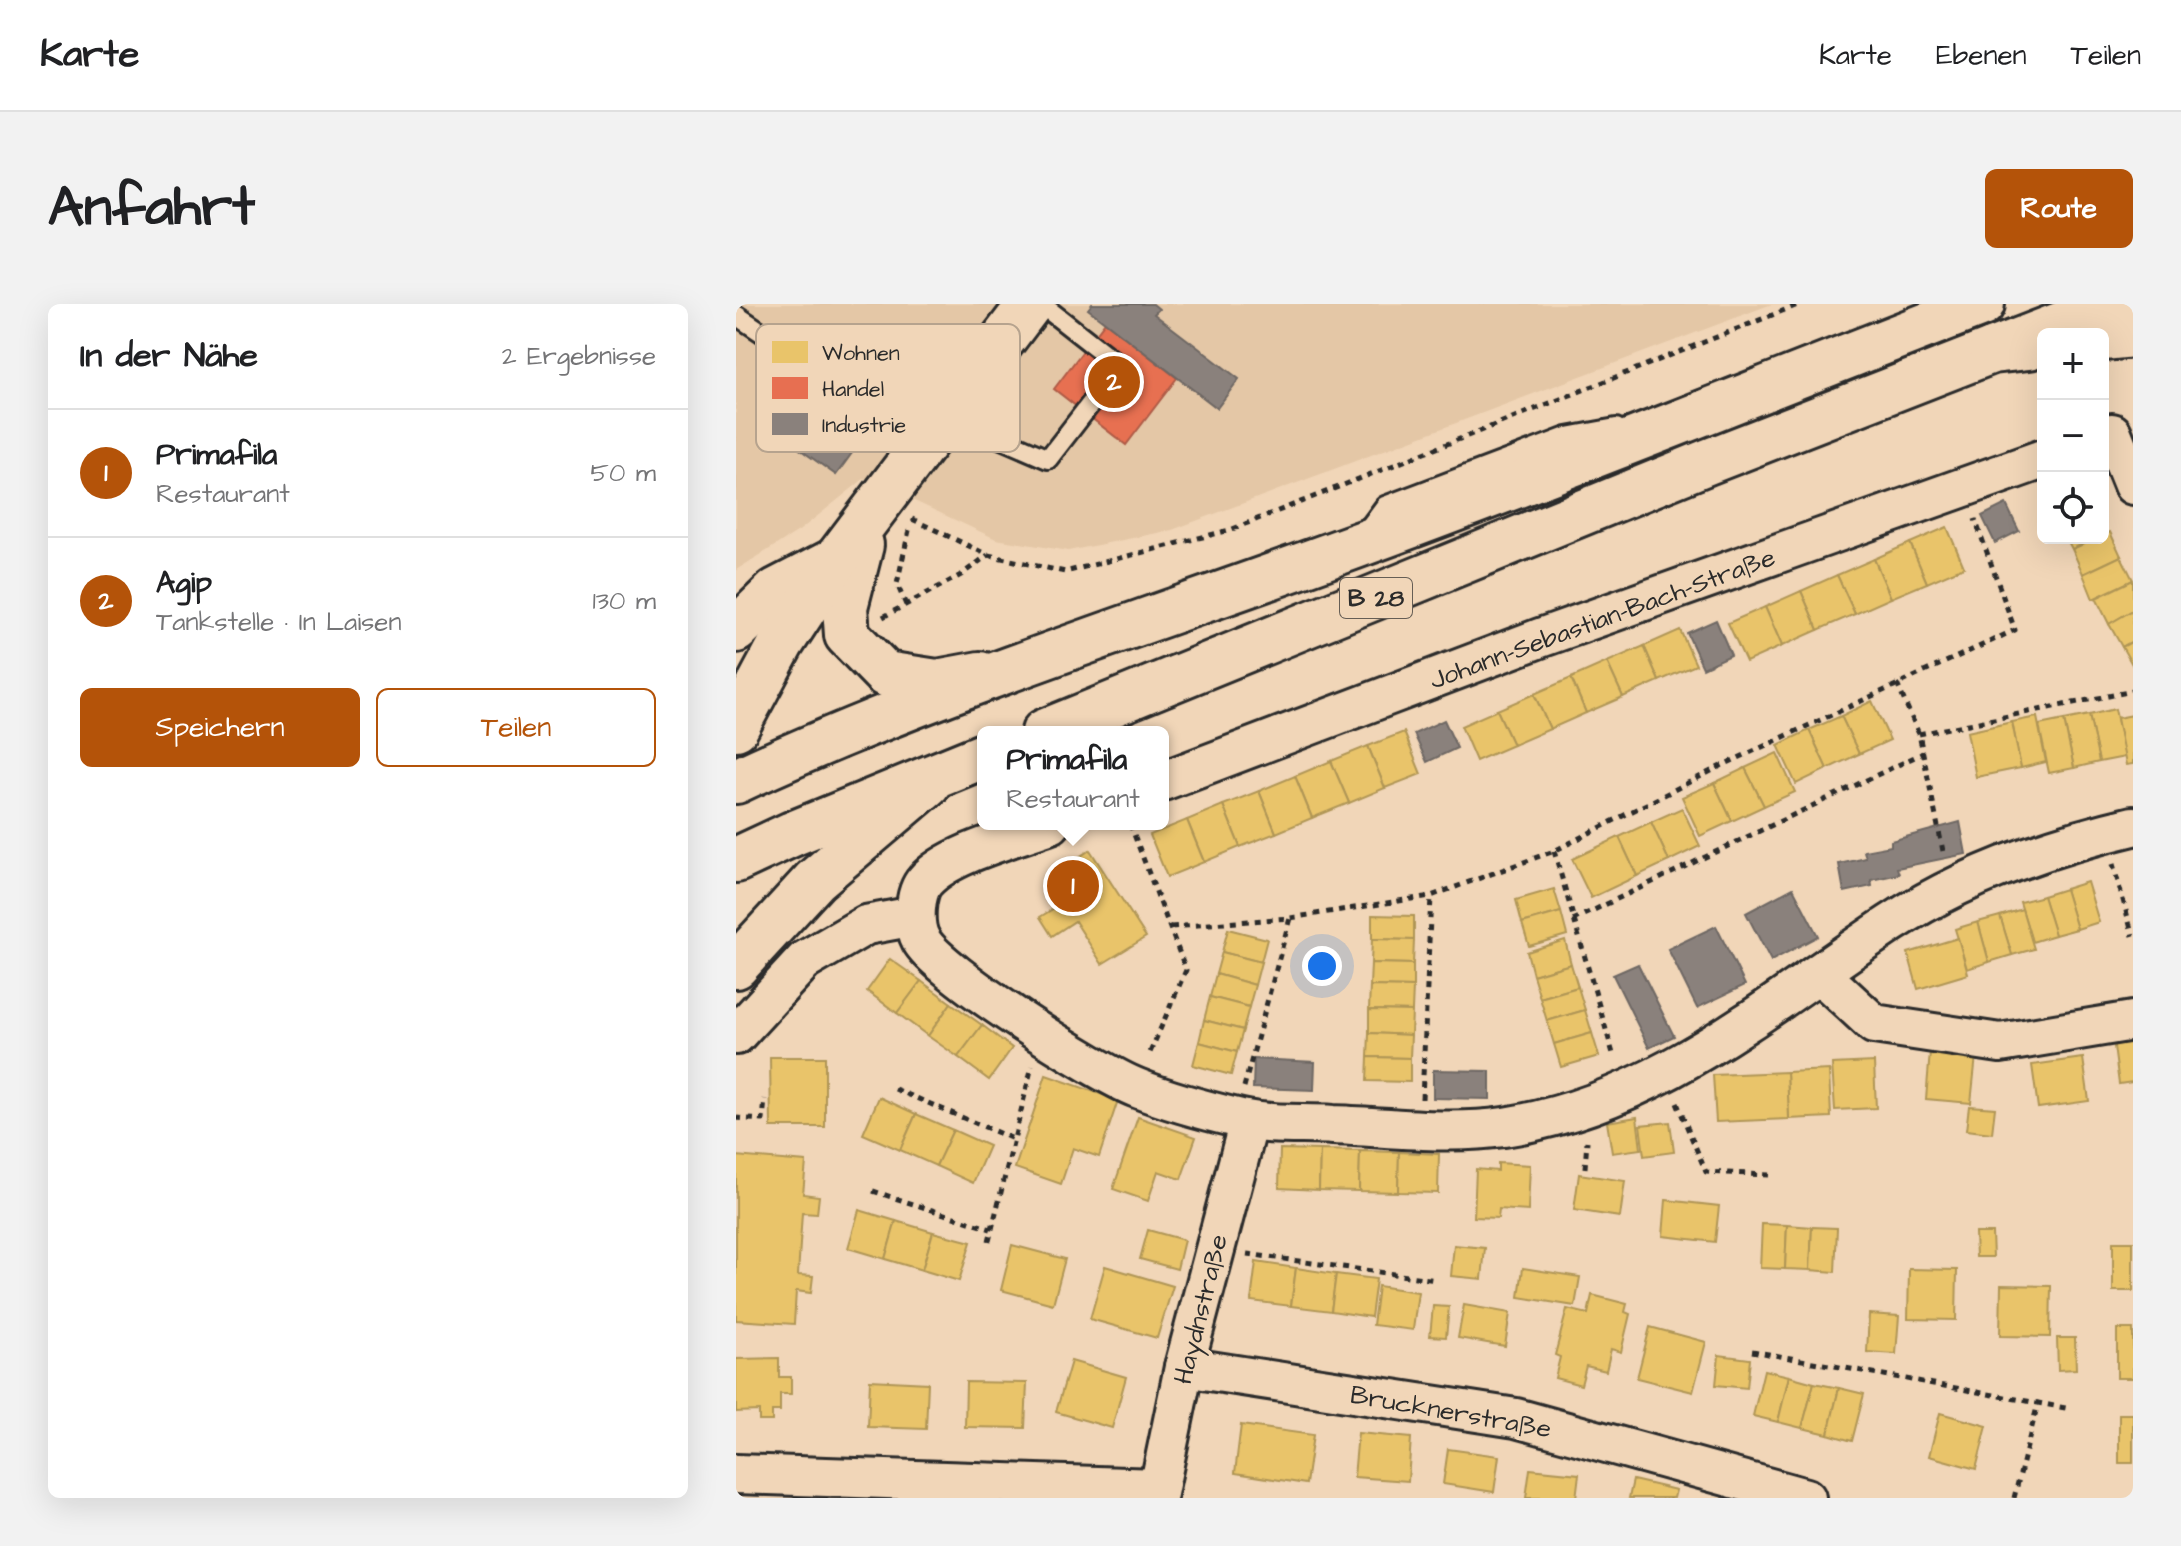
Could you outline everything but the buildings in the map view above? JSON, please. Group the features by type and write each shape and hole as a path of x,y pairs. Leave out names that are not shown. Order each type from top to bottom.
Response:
{"main road":[{"path":"1015,324 1030,304"},
{"name":"B 28","path":"736,781 800,751 1024,666 1355,547 1982,304"},
{"name":"B 28","path":"1059,726 1707,462 2114,304"},
{"path":"2109,337 2133,335"},
{"path":"1992,351 2037,346"},
{"path":"736,728 781,644 874,527 919,452"},
{"path":"736,630 776,591 874,527"},
{"path":"874,527 845,607 847,635 885,674 937,682 1024,666"},
{"path":"736,860 977,758"},
{"path":"736,966 815,880 942,772"},
{"path":"736,842 792,834"}],"street":[{"path":"2116,432 2133,485"},
{"name":"Johann-Sebastian-Bach-Straße","path":"1169,779 1540,638 2037,461"},
{"path":"1035,830 943,865 922,884 915,916 921,940 946,966 1041,1034 1135,1088 1242,1119 1421,1129 1502,1127 1579,1108 1624,1091 1664,1073 1742,1029 1892,923 1952,888 2016,860 2119,829"},
{"path":"736,1035 804,961 866,925 915,916"},
{"path":"1820,974 1874,1024 2000,1043 2133,1021"},
{"name":"Haydnstraße","path":"1157,1493 1184,1367 1215,1249 1242,1119"},
{"name":"Brucknerstraße","path":"1184,1367 1516,1418 1806,1498"},
{"path":"736,1474 802,1487 1157,1493"}],"lane":[{"path":"1020,451 1048,459 1120,366 1041,304"},
{"path":"736,315 756,326"}],"path":[{"path":"874,527 1065,572 1230,530 1800,304"},
{"path":"1171,927 1290,918 1431,896 1554,851 1721,766 2015,630 1963,489"},
{"path":"874,527 906,605"},
{"path":"873,623 988,555"},
{"path":"1897,684 1919,734 1952,888"},
{"path":"1919,734 2133,691"},
{"path":"1573,920 1923,753"},
{"path":"2119,829 2133,936"},
{"path":"1132,830 1186,970 1135,1088"},
{"path":"1554,851 1624,1091"},
{"path":"1421,1129 1431,896"},
{"path":"1242,1119 1290,918"},
{"path":"989,1241 1041,1034"},
{"path":"1664,1073 1706,1172 1769,1175"},
{"path":"895,1089 1013,1139"},
{"path":"736,1118 763,1120 765,1099"},
{"path":"873,1191 991,1229"},
{"path":"1215,1249 1437,1280"},
{"path":"1752,1351 2071,1409"},
{"path":"2014,1498 2038,1403"}],"shaded area":[{"path":"736,304 1772,304 1172,530 1068,551 996,539 865,478 800,530 736,570"}],"place":[{"name":"Agip","path":"1114,382"},
{"name":"Primafila","path":"1073,886"}]}
